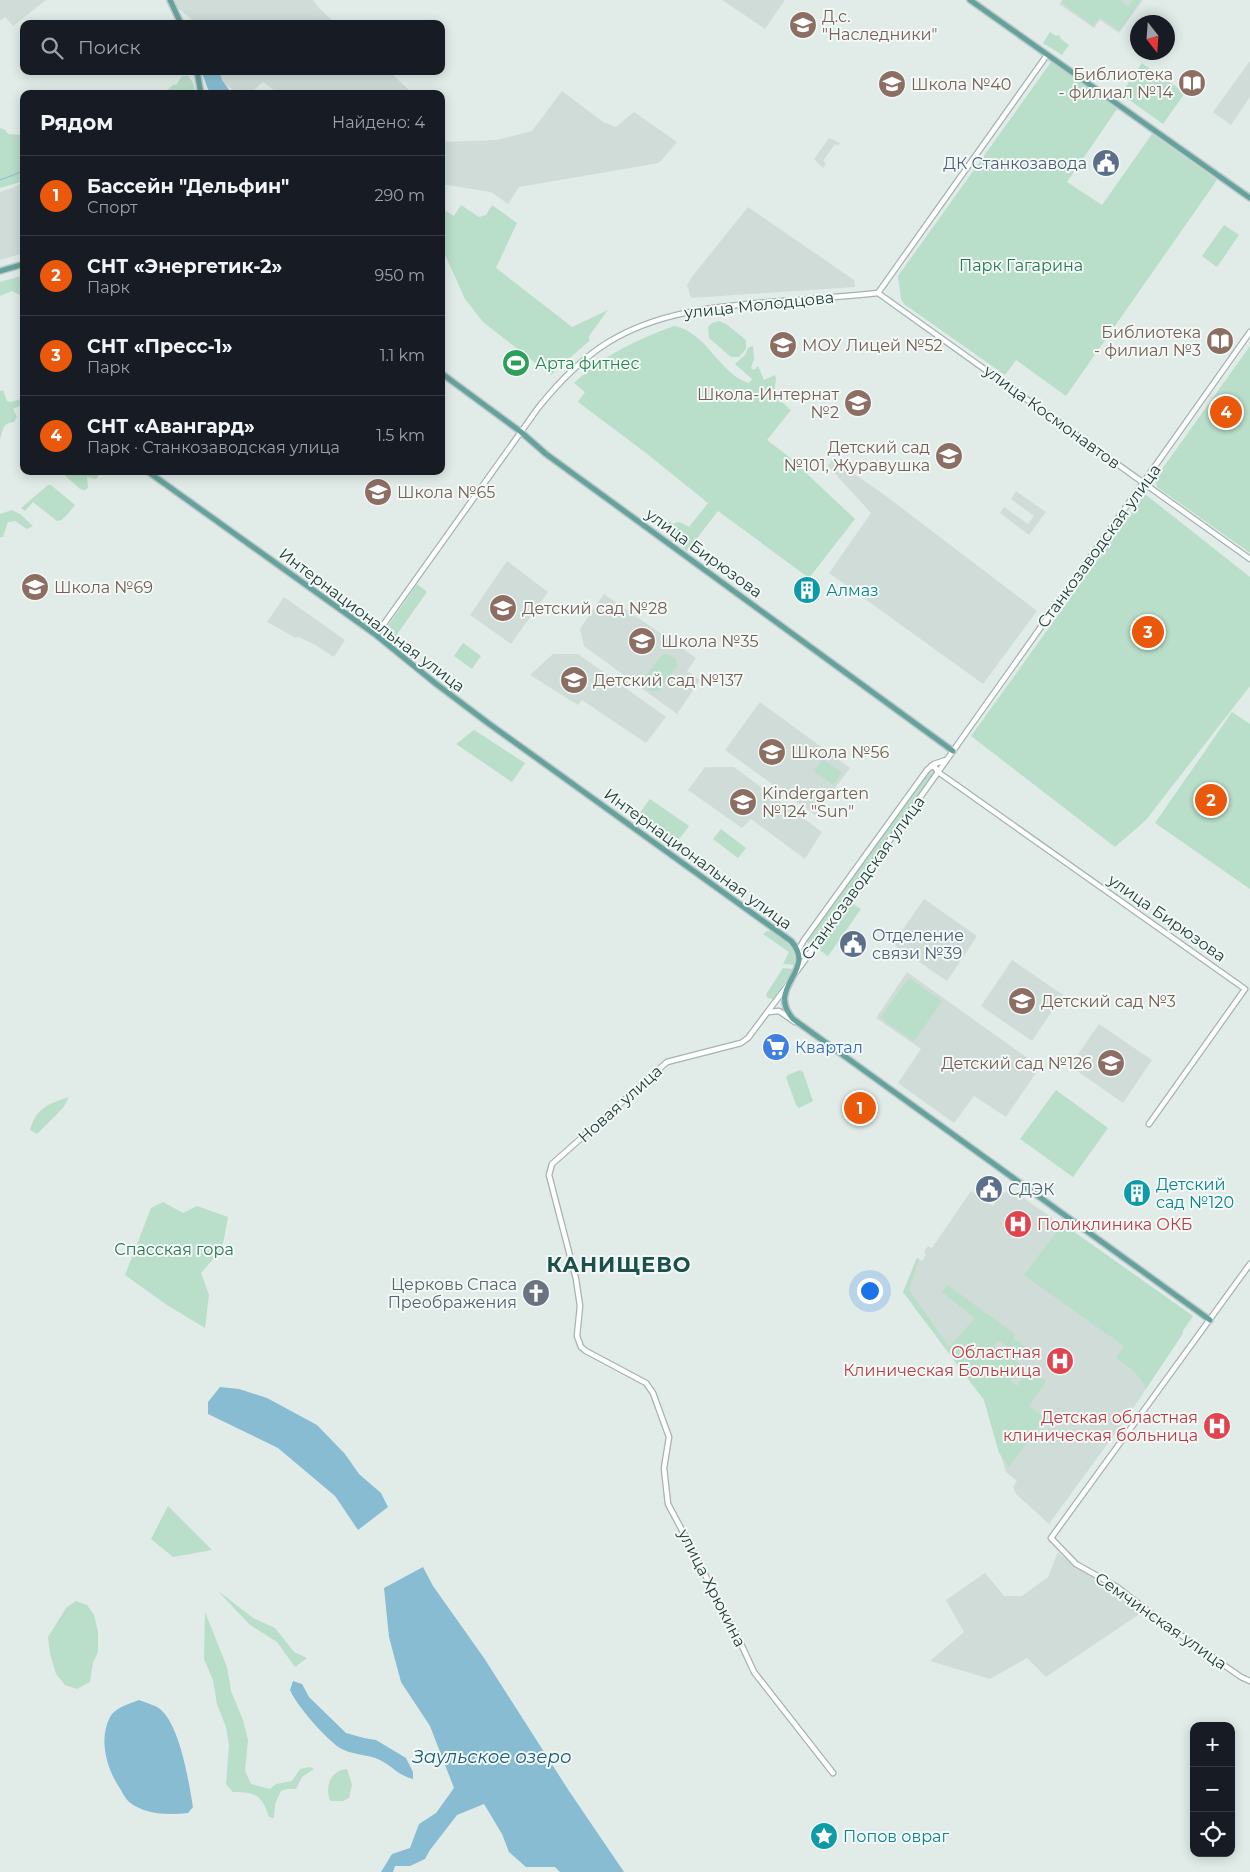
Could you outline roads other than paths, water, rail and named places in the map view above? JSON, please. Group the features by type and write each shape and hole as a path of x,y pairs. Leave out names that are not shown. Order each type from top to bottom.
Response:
{"main road":[{"path":"170,0 179,20"},
{"path":"970,0 1250,198"},
{"path":"198,75 200,90"},
{"path":"0,271 20,265"},
{"name":"улица Бирюзова","path":"445,376 522,432 546,454 953,751"},
{"name":"Интернациональная улица","path":"154,475 376,635 482,718 791,942 799,953 799,966 787,985"},
{"path":"787,985 783,999 785,1007 788,1014 798,1024 1210,1320"}],"street":[{"path":"878,293 1047,55"},
{"name":"улица Молодцова","path":"376,635 548,395 582,361 613,339 652,321 696,310 878,293"},
{"name":"улица Космонавтов","path":"878,293 981,365 1250,560"},
{"name":"Станкозаводская улица","path":"796,972 1250,332"},
{"name":"Станкозаводская улица","path":"799,953 801,944 931,766 947,759"},
{"path":"931,766 936,767 938,772"},
{"name":"улица Бирюзова","path":"938,772 1245,989 1149,1124"},
{"path":"791,942 798,943 804,940"},
{"path":"799,953 803,956 809,953"},
{"name":"Новая улица","path":"646,1383 581,1347 577,1336 580,1306 576,1279 548,1171 552,1164 667,1062 741,1043 748,1038 787,985"},
{"path":"767,1012 779,1011 798,1024"},
{"path":"1210,1320 1250,1264"},
{"name":"Семчинская улица","path":"1210,1320 1052,1538 1076,1564 1117,1587 1241,1678 1250,1681"},
{"name":"улица Хрюкина","path":"646,1383 653,1393 670,1437 664,1468 668,1504 736,1633 754,1672 833,1773"}],"water":[{"path":"203,75 220,75 229,90 209,90"},
{"path":"220,1387 239,1389 267,1398 317,1425 345,1454 359,1474 381,1493 388,1507 358,1530 335,1496 278,1448 208,1414 208,1402"},
{"name":"Заульское озеро","path":"423,1567 433,1586 484,1658 569,1791 624,1872 560,1872 555,1867 526,1867 509,1852 502,1834 484,1804 457,1815 425,1859 410,1866 395,1866 393,1872 381,1872 392,1854 410,1848 419,1824 436,1813 454,1788 430,1726 401,1682 389,1637 384,1588"},
{"path":"293,1681 302,1684 309,1697 346,1733 376,1740 406,1758 413,1772 413,1779 404,1776 380,1760 340,1748 312,1721 294,1697 290,1690"},
{"path":"139,1700 160,1709 173,1728 186,1770 193,1807 188,1813 150,1812 129,1802 116,1782 108,1764 105,1735 110,1717 123,1706"}],"waterway":[{"path":"0,180 20,172"}],"place":[{"name":"Д.с. \"Наследники\"","path":"803,25"},
{"name":"Библиотека - филиал №14","path":"1192,83"},
{"name":"Школа №40","path":"892,84"},
{"name":"ДК Станкозавода","path":"1106,163"},
{"name":"Библиотека - филиал №3","path":"1220,341"},
{"name":"МОУ Лицей №52","path":"783,345"},
{"name":"Арта фитнес","path":"516,363"},
{"name":"Школа-Интернат №2","path":"858,403"},
{"name":"СНТ «Авангард»","path":"1226,412"},
{"name":"Детский сад №101, Журавушка","path":"949,456"},
{"name":"Школа №65","path":"378,492"},
{"name":"Школа №69","path":"35,587"},
{"name":"Алмаз","path":"807,590"},
{"name":"Детский сад №28","path":"503,608"},
{"name":"СНТ «Пресс-1»","path":"1148,632"},
{"name":"Школа №35","path":"642,641"},
{"name":"Детский сад №137","path":"574,680"},
{"name":"Школа №56","path":"772,752"},
{"name":"СНТ «Энергетик-2»","path":"1211,800"},
{"name":"Kindergarten №124 \"Sun\"","path":"743,802"},
{"name":"Отделение связи №39","path":"853,944"},
{"name":"Детский сад №3","path":"1022,1001"},
{"name":"Квартал","path":"776,1047"},
{"name":"Детский сад №126","path":"1111,1063"},
{"name":"Бассейн \"Дельфин\"","path":"860,1108"},
{"name":"СДЭК","path":"989,1189"},
{"name":"Детский сад №120","path":"1137,1193"},
{"name":"Поликлиника ОКБ","path":"1018,1224"},
{"name":"Церковь Спаса Преображения","path":"536,1293"},
{"name":"Областная Клиническая Больница","path":"1060,1361"},
{"name":"Детская областная клиническая больница","path":"1217,1426"},
{"name":"Попов овраг","path":"824,1836"}],"district":[{"name":"КАНИЩЕВО","path":"619,1264"}],"park label":[{"name":"Парк Гагарина","path":"1021,265"},
{"name":"Спасская гора","path":"174,1249"}]}
